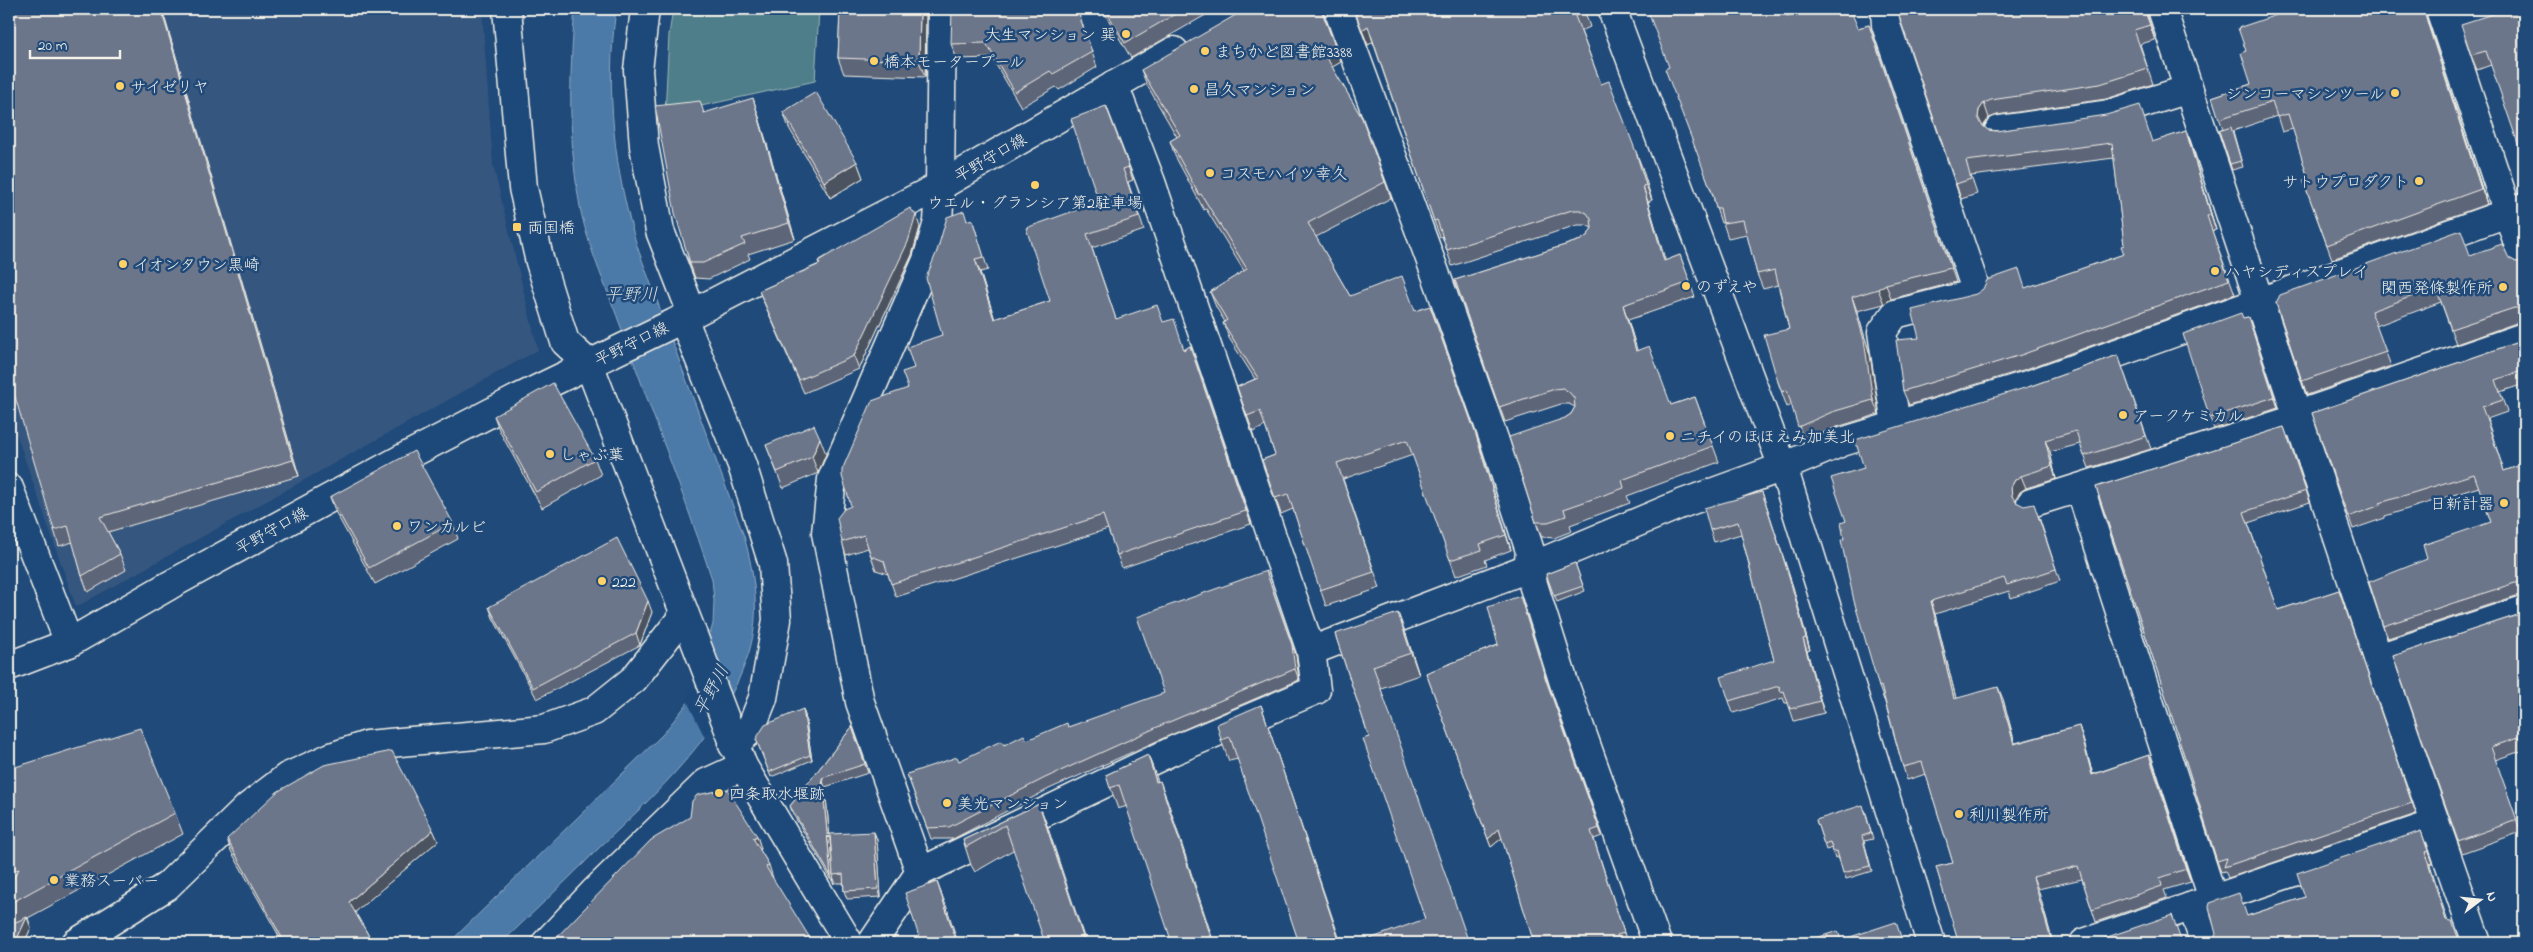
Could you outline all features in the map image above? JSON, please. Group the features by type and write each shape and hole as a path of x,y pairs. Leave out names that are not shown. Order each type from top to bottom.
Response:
{"street":[{"path":"507,9 523,188 540,262 565,342 600,358 677,617 698,652 735,749 848,943"},
{"path":"546,943 594,892 706,783 750,731 763,698 777,620 773,564 742,465 683,318 660,231 644,146 638,70 645,9"},
{"path":"920,872 860,702 826,533 832,479 928,260 938,222 942,9"},
{"path":"1338,9 1495,442 1530,551 1528,568 1564,682 1657,943"},
{"path":"1612,9 1783,467 1931,943"},
{"path":"1885,9 1886,25 1977,292 1895,314 1882,332 1896,425"},
{"path":"2162,9 2378,658 2477,943"},
{"path":"2508,9 2444,19 2516,210 2524,261"},
{"name":"平野守口線","path":"9,666 69,643 170,585 405,457 683,318 940,186 1197,38"},
{"path":"872,943 920,872 1172,751 1316,690 1311,651 1151,182 1114,85"},
{"path":"1999,130 2110,114 2189,88"},
{"path":"1311,651 1528,568 1681,504 1783,467 1842,442 2031,384 2516,210"},
{"path":"1440,286 1468,277"},
{"path":"2031,503 2298,416 2524,338"},
{"path":"1495,442 1521,433"},
{"path":"9,488 69,643"},
{"path":"2080,488 2203,903 2205,943"},
{"path":"2378,658 2524,610"},
{"path":"76,943 167,886 248,806 288,776 332,757 368,745 544,730 594,711 634,679 677,617"},
{"path":"2084,943 2435,824"}],"shaded area":[{"path":"9,9 482,9 493,165 538,350 76,607 9,413"}],"green space":[{"path":"673,9 819,9 815,81 665,114 669,35"}],"water":[{"name":"平野川","path":"575,9 616,9 611,70 612,100 614,130 623,190 638,249 744,536 751,564 755,593 755,623 749,652 738,681 724,708 687,759 666,783 501,943 449,943 663,734 690,700 713,624 714,601 712,579 617,315 594,257 581,212 574,162 571,111"}],"pier":[{"path":"708,631 732,698 705,738 687,701"}],"building":[{"name":"イオンタウン黒崎","path":"9,9 161,9 293,460 100,517 120,554 82,576 68,526 54,530 9,376"},
{"path":"840,9 920,9 919,61 838,58"},
{"path":"952,9 1077,9 1092,52 1053,74 1050,71 1015,92 986,43 951,44"},
{"path":"1105,9 1184,9 1125,43"},
{"path":"1246,9 1321,9 1335,46 1324,53 1362,118 1385,182 1308,223 1350,296 1402,276 1415,311 1430,306 1475,432 1506,535 1480,544 1482,550 1450,560 1407,440 1337,463 1374,572 1320,590 1288,494 1275,498 1262,460 1275,455 1260,411 1247,416 1237,387 1258,378 1223,323 1227,320 1210,292 1247,269 1201,194 1199,195 1170,141 1180,135 1141,70"},
{"path":"1354,9 1584,9 1585,12 1575,16 1601,84 1609,81 1636,152 1646,185 1643,186 1664,261 1680,255 1690,282 1623,305 1636,351 1649,346 1671,405 1695,397 1713,446 1622,480 1624,488 1564,509 1566,516 1548,522 1536,522 1509,437 1565,418 1571,414 1575,407 1574,398 1563,388 1499,407 1455,280 1581,240 1588,235 1592,228 1591,219 1587,213 1580,210 1572,210 1447,250 1437,220 1434,221 1368,26 1362,30"},
{"path":"1647,9 1783,9 1787,16 1809,9 1850,9 1858,28 1869,25 1951,268 1886,284 1878,289 1852,297 1864,340 1873,400 1832,412 1798,427 1787,390 1782,392 1778,382 1764,335 1789,329 1775,270 1757,274 1743,220 1723,223 1720,208 1716,208 1713,195 1665,69 1669,67"},
{"path":"1900,9 2144,9 2150,25 2134,30 2148,69 2100,84 1991,100 1984,103 1979,110 1978,117 1982,125 1988,130 1996,131 2106,115 2140,105 2152,142 2186,131 2211,215 2207,216 2229,280 2021,355 1903,391 1896,340 1919,338 1912,310 1976,294 1983,289 1987,280 2019,269 2025,288 2124,254 2121,246 2124,245 2112,143 1966,161 1971,179 1956,184 1899,16 1902,15"},
{"path":"2294,9 2423,9 2481,189 2327,245 2303,180 2308,178 2288,114 2277,117 2272,102 2219,119 2212,97 2251,84 2241,53 2246,51 2238,28"},
{"path":"2508,9 2524,9 2524,161 2486,51 2471,55 2461,24"},
{"path":"816,92 857,162 824,182 783,112"},
{"path":"753,98 789,223 742,238 745,244 703,263 690,263 675,213 655,106 700,101 704,113"},
{"path":"1106,106 1129,167 1123,169 1139,217 1087,234 1116,319 1157,305 1163,322 1174,319 1184,350 1190,346 1246,511 1117,555 1103,515 891,584 884,561 871,556 864,535 842,542 837,518 844,509 851,506 842,470 872,401 908,388 902,372 914,368 907,347 942,335 926,278 937,251 947,217 964,211 967,221 972,219 984,257 975,259 994,319 1050,301 1026,228 1099,202 1071,119"},
{"path":"2231,127 2241,161 2230,164 2219,131"},
{"path":"910,208 916,215 908,242 854,356 799,380 759,291 820,264 818,261"},
{"path":"2461,230 2470,255 2502,244 2509,258 2516,262 2524,261 2523,308 2514,308 2451,329 2436,288 2371,311 2386,352 2302,381 2276,303 2280,295"},
{"path":"2241,313 2243,318 2248,317 2274,397 2210,418 2183,334"},
{"path":"2524,340 2524,370 2496,380 2503,400 2482,407 2504,471 2524,464 2524,583 2515,583 2383,626 2369,582 2427,559 2423,545 2491,522 2474,474 2380,503 2381,505 2348,517 2312,413"},
{"path":"2118,355 2146,436 2084,456 2076,431 2045,440 2052,466 2021,476 2015,480 2011,487 2012,496 2016,502 2024,506 2034,504 2056,569 2007,585 2004,578 1931,601 1954,699 1998,687 2014,744 2079,726 2092,775 2149,755 2186,869 2160,878 2162,886 2092,910 2078,866 2033,877 2052,943 1960,943 1936,867 1953,863 1922,762 1903,767 1881,686 1879,687 1854,601 1841,540 1844,539 1841,523 1846,521 1831,478 1864,468 1855,440 2031,386"},
{"name":"しゃぶ葉","path":"553,383 595,459 536,492 494,416"},
{"path":"814,425 820,438 812,457 777,472 766,445"},
{"path":"2284,427 2306,491 2244,512 2278,610 2339,590 2412,803 2224,867 2227,858 2217,861 2164,691 2096,487"},
{"name":"ワンカルビ","path":"414,451 453,523 369,568 330,497"},
{"path":"1762,492 1789,576 1806,638 1803,639 1820,701 1790,709 1784,691 1781,692 1779,686 1729,701 1721,677 1774,660 1738,522 1710,530 1704,508"},
{"path":"617,538 648,601 636,633 533,688 489,607"},
{"path":"1575,563 1583,586 1554,596 1546,574"},
{"path":"1266,571 1292,645 1295,669 1162,725 1045,778 949,827 927,828 907,774 957,757 959,761 1001,741 1004,745 1024,735 1027,740 1067,723 1068,727 1164,693 1137,617"},
{"path":"1520,596 1546,680 1599,828 1591,831 1624,933 1617,935 1620,943 1534,943 1499,829 1488,839 1426,673 1498,645 1488,607"},
{"path":"1398,613 1411,653 1373,666 1469,943 1358,943 1425,919 1363,739 1369,737 1335,634"},
{"path":"2524,613 2524,736 2491,747 2517,820 2458,841 2393,656"},
{"path":"1261,705 1340,943 1299,943 1230,737 1221,740 1217,724"},
{"path":"803,709 810,755 769,772 756,739 765,725"},
{"path":"852,727 865,764 822,778 831,876 790,806"},
{"name":"業務スーパー","path":"140,728 175,813 9,904 9,886 19,869 9,872 9,769"},
{"path":"392,751 433,830 349,902 373,943 285,943 227,839 277,792 324,765"},
{"path":"1148,755 1156,782 1160,781 1213,943 1172,943 1119,785 1110,788 1106,775"},
{"path":"727,789 757,836 753,838 769,865 766,867 813,943 549,943 651,840 690,817 692,801 697,795"},
{"path":"1039,804 1085,943 1045,943 1005,825 966,847 963,840"},
{"path":"1863,805 1871,833 1862,836 1870,866 1843,873 1837,851 1833,852 1830,842 1824,844 1816,820"},
{"path":"2421,831 2428,851 2425,852 2446,920 2452,921 2460,943 2208,943 2213,940 2216,934 2209,907 2210,903 2239,893 2247,916 2305,897 2297,873"},
{"path":"874,832 878,889 844,891 843,874 833,875 830,834"},
{"path":"937,882 957,943 921,943 905,893"},
{"path":"2172,915 2182,943 2090,943"},
{"path":"27,917 15,943 9,943 9,925"},
{"path":"1896,922 1903,943 1800,943 1838,931 1841,940"},
{"path":"99,938 102,943 90,943"}],"place":[{"name":"大生マンション 巽","path":"1126,34"},
{"name":"まちかど図書館3388","path":"1205,51"},
{"name":"橋本モータープール","path":"874,61"},
{"name":"サイゼリヤ","path":"120,86"},
{"name":"昌久マンション","path":"1194,89"},
{"name":"シンコーマシンツール","path":"2395,93"},
{"name":"コスモハイツ幸久","path":"1210,173"},
{"name":"サトウプロダクト","path":"2419,181"},
{"name":"ウエル・グランシア第2駐車場","path":"1035,185"},
{"name":"両国橋","path":"517,227"},
{"name":"イオンタウン黒崎","path":"123,264"},
{"name":"ハヤシディスプレイ","path":"2215,271"},
{"name":"のずえや","path":"1686,286"},
{"name":"関西発條製作所","path":"2503,287"},
{"name":"アークケミカル","path":"2123,415"},
{"name":"ニチイのほほえみ加美北","path":"1670,436"},
{"name":"しゃぶ葉","path":"550,454"},
{"name":"日新計器","path":"2504,503"},
{"name":"ワンカルビ","path":"397,526"},
{"name":"222","path":"602,581"},
{"name":"四条取水堰跡","path":"719,793"},
{"name":"美光マンション","path":"947,803"},
{"name":"利川製作所","path":"1959,814"},
{"name":"業務スーパー","path":"54,880"}]}
